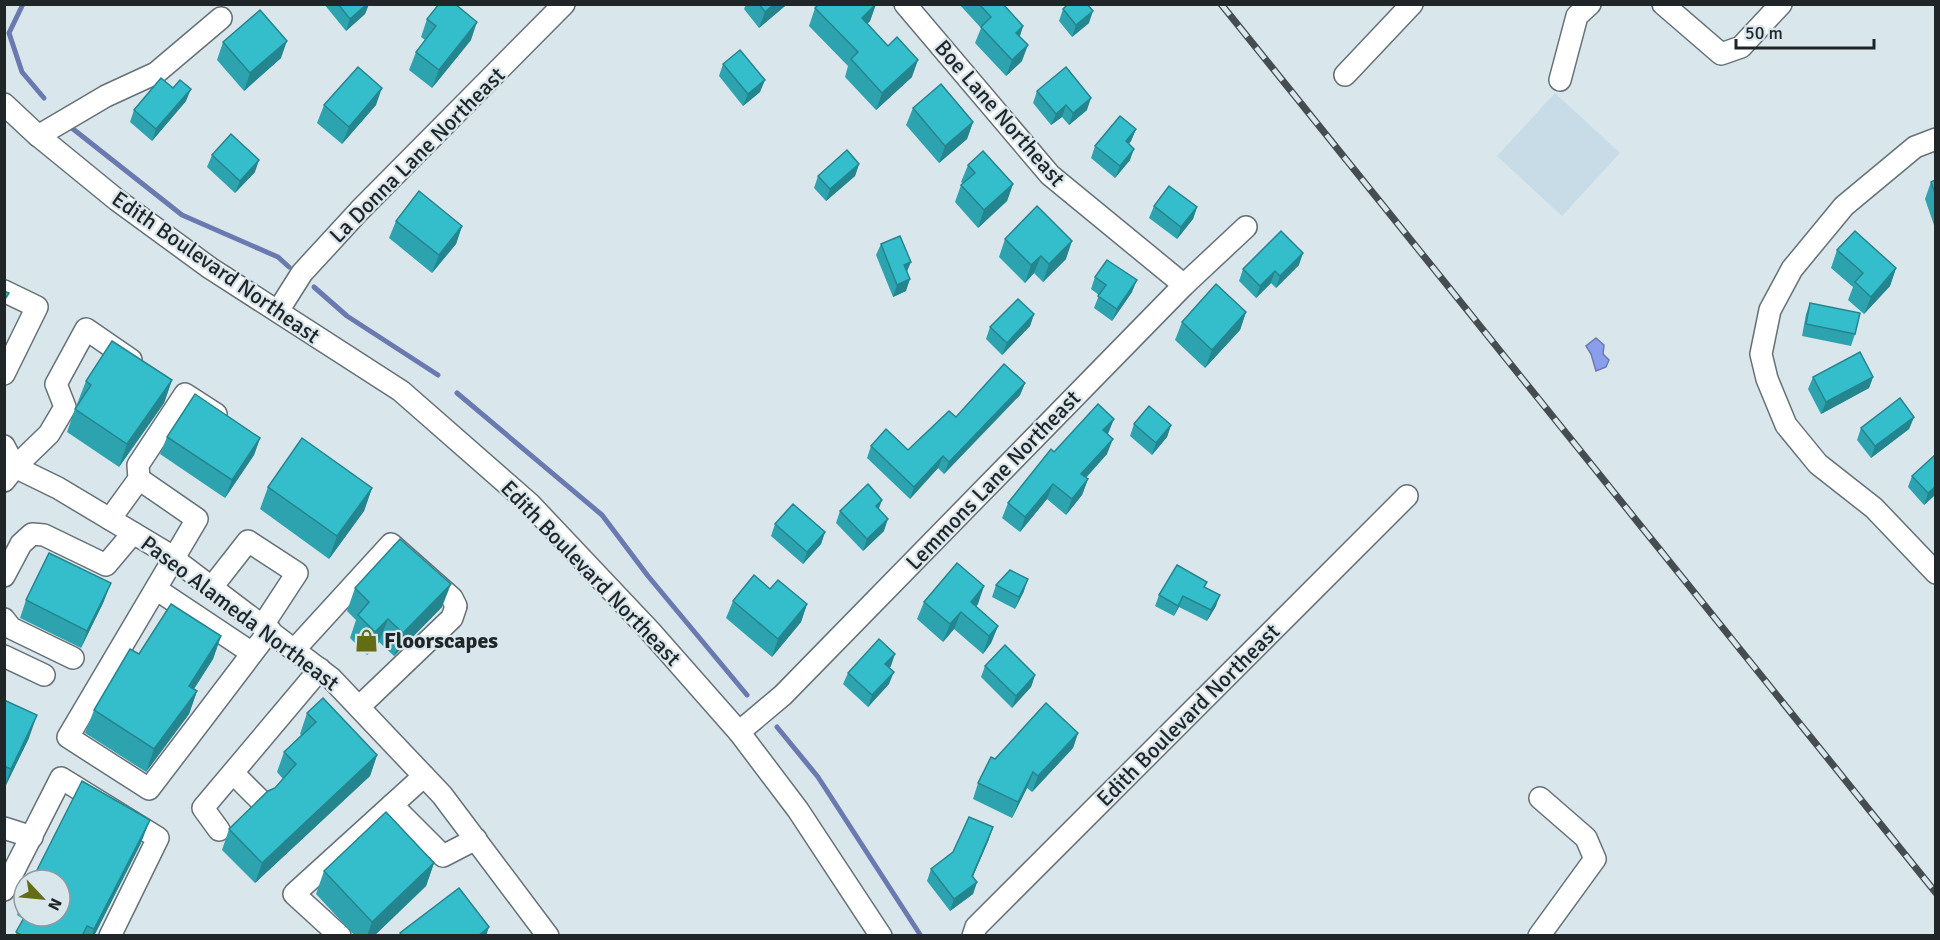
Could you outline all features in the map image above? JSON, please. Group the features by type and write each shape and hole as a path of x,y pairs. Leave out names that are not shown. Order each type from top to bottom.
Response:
{"street":[{"name":"La Donna Lane Northeast","path":"278,311 302,273 359,211 564,4"},
{"name":"Boe Lane Northeast","path":"906,4 1050,176 1184,285"},
{"path":"1345,75 1412,4"},
{"path":"1560,80 1577,16 1590,4"},
{"path":"1663,4 1720,54 1741,47 1781,4"},
{"path":"38,136 106,96 156,73 221,18"},
{"name":"Edith Boulevard Northeast","path":"4,104 38,136 117,200 201,261 400,391 530,504 650,631 739,732 798,810 881,936"},
{"path":"1935,139 1915,147 1844,206 1792,269 1770,310 1761,354 1767,379 1786,425 1818,464 1874,508 1935,573"},
{"name":"Lemmons Lane Northeast","path":"739,732 783,695 1184,285 1246,227"},
{"path":"4,291 37,307 4,374"},
{"path":"8,471 49,434 65,407 56,384 86,328 143,369"},
{"path":"110,519 138,478 138,465 185,394 229,423"},
{"path":"4,446 8,471"},
{"name":"Paseo Alameda Northeast","path":"8,471 58,488 174,559 320,669 360,706 424,776 476,839 548,936"},
{"path":"138,478 196,519 68,737 149,789 252,653 297,573 248,541 212,587"},
{"name":"Edith Boulevard Northeast","path":"973,936 976,927 1407,496"},
{"path":"4,576 21,543 32,534 44,535 106,565 133,533"},
{"path":"295,649 391,544 452,598 456,606 452,618 360,706"},
{"path":"156,589 252,653"},
{"path":"4,619 11,628 73,658"},
{"path":"4,656 44,675"},
{"path":"219,830 203,808 320,669"},
{"path":"233,773 260,799"},
{"path":"340,936 294,894 424,776"},
{"path":"4,891 61,778 158,838 110,936"},
{"path":"1539,936 1594,859 1586,838 1540,798"},
{"path":"392,805 443,856 476,839"},
{"path":"4,828 32,837"}],"shaded area":[{"path":"1555,93 1620,153 1562,216 1497,156"}],"water":[{"path":"1596,338 1604,345 1603,354 1609,360 1606,367 1596,371 1586,346"}],"building":[{"path":"338,4 367,4 350,19"},
{"path":"439,4 455,4 477,22 439,70 416,52 436,26 427,19"},
{"path":"759,4 774,4 765,12"},
{"path":"819,4 876,4 862,18 888,46 897,37 918,60 882,93 851,59 858,52 815,8"},
{"path":"979,4 1003,4 1023,26 1016,33 1028,45 1012,60 981,27 991,17"},
{"path":"1068,4 1087,4 1093,11 1076,25 1063,9"},
{"path":"260,10 287,41 250,73 223,42"},
{"path":"740,50 765,80 748,94 723,64"},
{"path":"358,67 382,88 349,127 324,105"},
{"path":"1066,67 1091,98 1073,113 1066,105 1056,114 1037,91"},
{"path":"161,78 173,88 180,80 191,89 156,129 134,110"},
{"path":"941,84 973,122 945,146 913,108"},
{"path":"1120,116 1136,129 1126,141 1134,149 1120,166 1095,146"},
{"path":"231,134 259,160 240,181 212,155"},
{"path":"847,150 859,164 830,189 818,176"},
{"path":"983,151 1013,184 984,210 961,185 975,173 968,165"},
{"path":"1935,180 1935,193 1931,182"},
{"path":"1169,186 1197,207 1181,227 1154,206"},
{"path":"419,191 462,226 439,255 396,221"},
{"path":"1037,206 1072,241 1049,264 1041,256 1031,265 1005,239"},
{"path":"1281,231 1303,253 1280,276 1275,271 1260,286 1243,269"},
{"path":"1855,231 1896,268 1871,297 1855,282 1863,273 1837,250"},
{"path":"900,236 911,262 904,265 910,279 897,285 881,244"},
{"path":"1107,260 1137,280 1117,309 1098,296 1106,285 1095,277"},
{"path":"1216,284 1246,312 1212,350 1182,322"},
{"path":"4,291 9,293 4,301"},
{"path":"1018,299 1034,314 1007,343 990,327"},
{"path":"1810,303 1860,313 1855,334 1806,324"},
{"path":"112,341 172,380 127,444 75,409 91,385 86,381"},
{"path":"1860,352 1873,377 1826,402 1813,377"},
{"path":"1004,364 1025,383 949,462 943,456 914,487 871,446 886,429 908,450 949,411 956,417"},
{"path":"195,394 260,438 232,480 167,437"},
{"path":"1900,398 1914,417 1875,446 1861,428"},
{"path":"1098,404 1114,419 1103,430 1113,439 1081,474 1088,479 1072,499 1053,484 1025,517 1008,503 1051,449 1054,452"},
{"path":"1149,406 1171,425 1156,443 1134,424"},
{"path":"302,438 372,488 337,536 268,487"},
{"path":"1935,455 1935,487 1928,493 1912,476"},
{"path":"868,484 882,500 876,506 888,519 867,539 840,511"},
{"path":"793,504 825,532 807,552 775,524"},
{"path":"400,539 451,584 403,633 388,619 375,632 358,615 369,602 355,588"},
{"path":"49,553 111,583 87,631 26,600"},
{"path":"957,563 984,586 971,602 998,626 989,636 961,612 950,624 924,602"},
{"path":"1177,565 1207,582 1204,587 1220,595 1211,610 1183,596 1178,606 1159,595"},
{"path":"1010,570 1028,579 1019,597 996,585"},
{"path":"754,575 770,589 778,580 807,604 778,639 733,601"},
{"path":"171,604 221,636 189,686 197,691 154,749 94,710 130,649 139,654"},
{"path":"879,639 895,654 885,664 894,672 872,695 848,673"},
{"path":"1005,645 1035,675 1016,696 985,666"},
{"path":"323,698 377,755 262,863 229,829 268,791 275,788 296,764 284,752 316,722 307,713"},
{"path":"4,700 37,715 11,769 4,766"},
{"path":"1046,703 1078,733 1038,776 1033,772 1018,802 978,783 991,757 995,759"},
{"path":"82,781 150,820 94,929 87,926 82,936 23,936 16,932 18,928 72,928 72,868 38,868"},
{"path":"386,812 434,863 372,922 324,871"},
{"path":"969,817 993,827 972,876 977,882 954,899 931,869 953,852"},
{"path":"459,888 489,927 478,936 402,936 400,933"}],"waterway":[{"path":"23,4 9,33 22,72 44,98"},
{"path":"68,125 182,215 278,257 289,267"},
{"path":"314,287 347,316 438,375"},
{"path":"457,393 602,515 648,576 747,695"},
{"path":"777,727 818,777 921,936"}],"railway":[{"path":"1221,4 1936,893"}],"place":[{"name":"Floorscapes","path":"366,640"}]}
